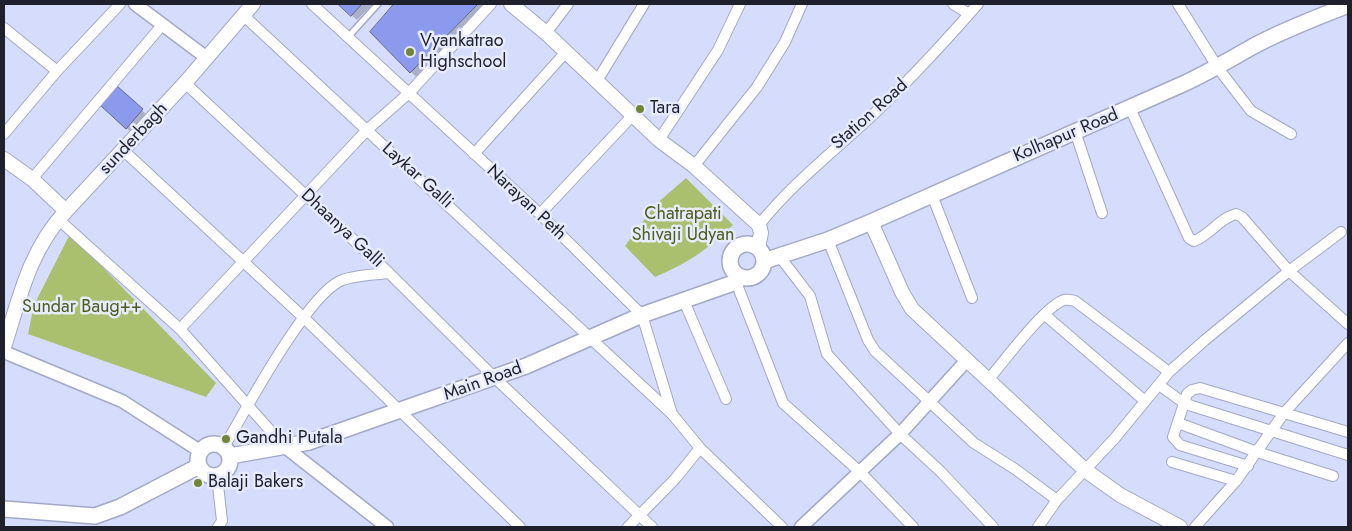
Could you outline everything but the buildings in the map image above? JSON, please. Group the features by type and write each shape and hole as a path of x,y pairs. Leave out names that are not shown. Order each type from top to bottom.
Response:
{"main road":[{"name":"sunderbagh","path":"4,347 32,260 45,236 62,215 185,84 253,4"},
{"path":"511,4 566,52 659,140 694,166 759,225 761,255 758,274 735,281 731,267 732,253 744,244 761,255"},
{"name":"Kolhapur Road","path":"761,255 780,257 871,222 1218,68 1252,47 1348,5"},
{"path":"4,159 32,179 62,215"},
{"path":"871,222 902,292 912,309 1085,470 1120,495 1180,527"},
{"name":"Main Road","path":"227,451 309,442 526,366 642,315 735,281"},
{"path":"209,444 220,444 227,451 230,466 217,476 206,474 199,466 200,451 209,444"},
{"path":"4,509 95,516 120,507 199,466"}],"street":[{"path":"4,134 57,71 120,4"},
{"path":"135,4 206,58"},
{"name":"Narayan Peth","path":"312,4 349,36 540,214 642,315"},
{"path":"180,329 366,130 409,92 491,4"},
{"path":"546,34 568,4"},
{"path":"597,81 644,4"},
{"path":"659,140 718,50 740,4"},
{"path":"694,166 757,87 785,42 802,4"},
{"path":"953,4 968,14"},
{"name":"Station Road","path":"759,225 785,194 865,122 922,67 978,4"},
{"path":"1178,4 1218,68 1251,111 1291,134"},
{"name":"Laykar Galli","path":"243,15 672,414"},
{"path":"32,179 163,24"},
{"path":"4,28 57,71"},
{"path":"474,154 566,52"},
{"name":"Dhaanya Galli","path":"185,84 389,273 494,378 652,527"},
{"path":"1130,108 1189,238 1194,241 1201,239 1230,216 1236,214 1242,218 1289,271 1348,324"},
{"path":"540,214 633,115"},
{"path":"1075,130 1102,213"},
{"path":"124,151 303,317 520,527"},
{"path":"932,195 972,298"},
{"path":"62,215 180,329 284,446 381,525"},
{"path":"1038,527 1057,500 1115,438 1169,372 1289,271 1341,232"},
{"path":"828,240 868,340 875,351 974,443 1015,469 1057,500"},
{"path":"780,257 810,296 827,354 900,434 941,472 994,527"},
{"path":"227,451 248,406 303,317 339,281 389,273"},
{"path":"735,281 783,403 860,472 913,527"},
{"path":"989,379 1044,315 1056,304 1066,299 1075,301 1169,372"},
{"path":"684,301 726,399"},
{"path":"642,315 672,414 700,448 782,527"},
{"path":"1044,315 1146,401"},
{"path":"1195,527 1248,466 1284,413 1348,343"},
{"path":"4,352 122,401 200,451"},
{"path":"801,527 900,434 967,360"},
{"path":"1159,385 1184,403 1348,455"},
{"path":"1248,466 1180,445 1173,436 1187,394 1192,390 1200,388 1284,413 1315,420 1348,432"},
{"path":"1178,423 1257,452 1333,476"},
{"path":"628,527 675,479 700,448"},
{"path":"1172,462 1236,481"},
{"path":"217,476 223,525"}],"lane":[{"path":"349,36 378,4"}],"green space":[{"name":"Chatrapati Shivaji Udyan","path":"686,178 733,225 697,255 655,277 625,246 655,205"},
{"name":"Sundar Baug++","path":"70,234 216,383 206,397 28,334 34,305"}],"place":[{"name":"Vyankatrao Highschool","path":"410,52"},
{"name":"Tara","path":"640,109"},
{"name":"Gandhi Putala","path":"226,439"},
{"name":"Balaji Bakers","path":"198,483"}]}
